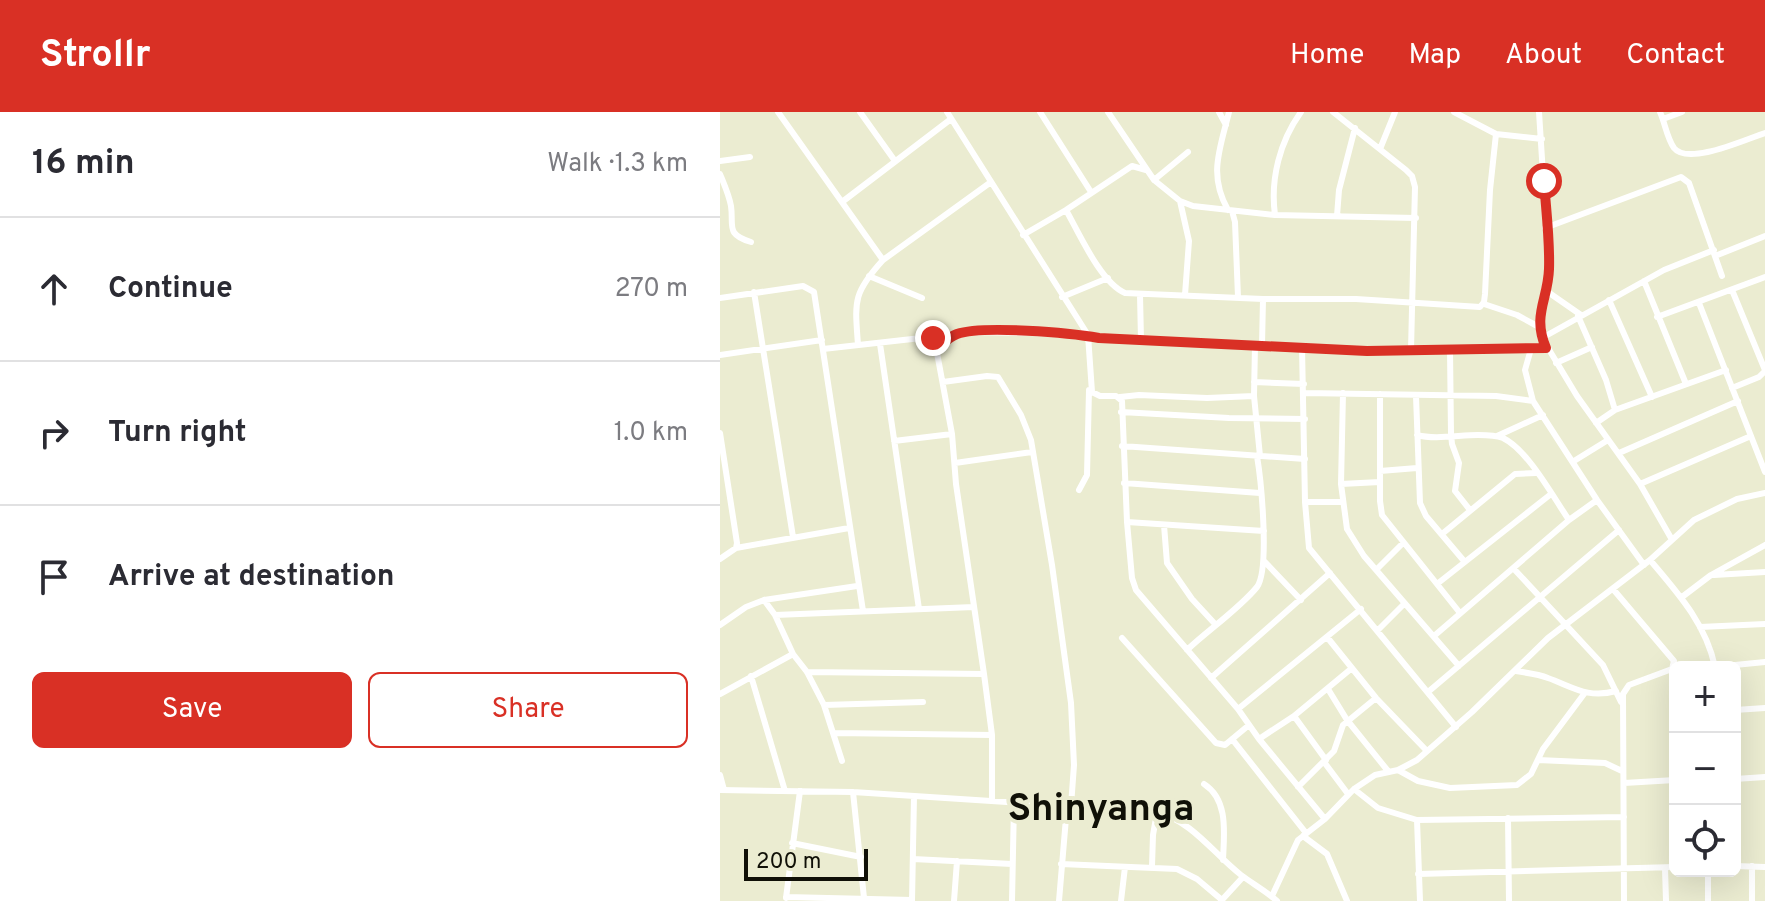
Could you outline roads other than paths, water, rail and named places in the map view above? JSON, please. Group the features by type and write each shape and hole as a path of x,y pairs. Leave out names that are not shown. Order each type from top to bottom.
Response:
{"street":[{"path":"778,112 883,260"},
{"path":"860,112 895,161"},
{"path":"1040,112 1091,192"},
{"path":"1108,112 1154,180 1180,201 1193,206 1275,215 1416,218"},
{"path":"1219,112 1226,125"},
{"path":"1229,112 1216,178 1235,222 1238,297"},
{"path":"1275,215 1276,180 1283,141 1301,112"},
{"path":"1333,112 1412,176 1416,218 1411,350"},
{"path":"1380,149 1395,112"},
{"path":"1454,112 1496,134 1542,139"},
{"path":"1539,112 1549,268 1539,327 1542,338 1596,423 1640,484 1671,538"},
{"path":"1682,112 1662,116 1673,146 1685,154 1703,153 1765,133"},
{"path":"842,202 949,115 1087,335 1087,475 1079,490"},
{"path":"1337,216 1339,190 1355,128"},
{"path":"1484,304 1496,134"},
{"path":"1154,180 1188,152"},
{"path":"720,161 750,157"},
{"path":"1023,235 1066,210 1127,167 1146,170"},
{"path":"720,174 731,207 731,226 737,236 751,242"},
{"path":"1545,228 1681,177 1689,183 1722,276"},
{"path":"858,345 857,296 869,276 883,260 991,182"},
{"path":"1180,201 1189,241 1185,295"},
{"path":"1066,210 1118,290 1140,295 1413,301 1480,307 1484,304 1517,315 1539,327"},
{"path":"1542,338 1644,281 1765,236"},
{"path":"869,276 922,298"},
{"path":"1062,297 1108,278"},
{"path":"1657,317 1765,278"},
{"path":"1644,281 1686,384"},
{"path":"720,298 803,286 810,288 817,299 863,611"},
{"path":"1545,290 1580,316 1615,410"},
{"path":"1732,290 1765,370 1759,377 1732,388"},
{"path":"754,292 793,537"},
{"path":"1140,295 1141,340"},
{"path":"1259,583 1264,561 1264,531 1254,382 1263,299"},
{"path":"1609,300 1652,397"},
{"path":"1699,303 1765,472"},
{"path":"937,348 952,336 967,332 1302,347 1411,350 1546,348"},
{"path":"823,349 930,337 937,348 952,434 992,735 992,801"},
{"path":"720,355 822,340"},
{"path":"880,344 919,609"},
{"path":"1302,347 1309,548 1456,727"},
{"path":"1556,363 1592,347"},
{"path":"1531,349 1525,370 1533,401 1619,530 1682,597 1711,649 1714,661"},
{"path":"1450,350 1451,434 1459,463 1455,491 1470,510"},
{"path":"1596,423 1615,410 1726,370"},
{"path":"943,382 998,377 1021,415 1031,440 1071,703 1074,765 1059,901"},
{"path":"1254,382 1304,384"},
{"path":"1089,387 1095,395 1120,397 1254,396"},
{"path":"1304,393 1496,396 1533,401"},
{"path":"1343,393 1341,484 1347,529 1376,570 1459,666"},
{"path":"1380,394 1382,515 1460,613"},
{"path":"1416,396 1421,508 1464,561"},
{"path":"1120,397 1133,584 1325,819"},
{"path":"1619,453 1738,401"},
{"path":"1121,412 1305,419"},
{"path":"1417,435 1497,436 1543,415"},
{"path":"720,433 736,548"},
{"path":"894,441 952,434"},
{"path":"1497,436 1511,444 1537,473 1569,520"},
{"path":"1640,484 1751,436"},
{"path":"1574,461 1608,440"},
{"path":"1122,446 1305,459"},
{"path":"955,463 1032,452"},
{"path":"1380,471 1417,468"},
{"path":"1442,534 1515,474 1537,473"},
{"path":"1341,484 1380,482"},
{"path":"1124,483 1260,493"},
{"path":"720,775 722,790 853,792 1157,812 1183,823 1243,877 1274,899 1289,858 1302,837 1325,819 1351,791 1375,775 1408,766 1456,727 1566,623 1647,562 1694,520 1737,499 1765,493"},
{"path":"1437,584 1551,494"},
{"path":"1434,636 1569,520 1597,500"},
{"path":"1305,502 1343,502"},
{"path":"1127,522 1264,531"},
{"path":"1164,525 1167,563 1192,599 1215,624"},
{"path":"720,559 736,548 849,528"},
{"path":"1428,692 1619,530"},
{"path":"1376,570 1403,543"},
{"path":"1682,597 1711,575 1765,545"},
{"path":"1264,561 1301,600"},
{"path":"1514,569 1603,665 1622,705"},
{"path":"1187,650 1275,571"},
{"path":"1711,575 1765,572"},
{"path":"1211,678 1330,573"},
{"path":"720,625 746,607 764,600 857,586"},
{"path":"1613,589 1674,661 1669,672 1629,685 1624,690 1624,901"},
{"path":"764,600 824,705 842,761"},
{"path":"1377,631 1404,604"},
{"path":"775,615 974,607"},
{"path":"1238,709 1361,609"},
{"path":"1700,627 1765,624"},
{"path":"1327,637 1376,698 1426,750"},
{"path":"1122,638 1216,743 1225,745 1249,725"},
{"path":"720,694 793,654"},
{"path":"1741,664 1765,662"},
{"path":"1259,739 1294,716 1352,668"},
{"path":"1516,671 1538,675 1584,694 1616,691"},
{"path":"807,672 984,674"},
{"path":"751,676 785,791"},
{"path":"1328,689 1347,720 1388,771"},
{"path":"1398,770 1418,781 1450,788 1511,786 1525,781 1543,749 1584,694"},
{"path":"1298,787 1334,751 1347,720 1376,698"},
{"path":"824,705 923,702"},
{"path":"1741,710 1765,708"},
{"path":"1294,716 1325,761 1351,791 1378,808 1417,820 1624,817"},
{"path":"834,733 992,735"},
{"path":"1232,739 1302,837 1327,854 1347,901"},
{"path":"1538,760 1605,763 1622,771"},
{"path":"1741,779 1765,777"},
{"path":"1624,783 1669,780"},
{"path":"1204,784 1211,788 1221,807 1224,819 1223,860"},
{"path":"800,791 786,899 912,900 914,796"},
{"path":"853,792 864,898"},
{"path":"1012,901 1014,803"},
{"path":"1152,866 1157,812"},
{"path":"1508,818 1509,901"},
{"path":"1417,820 1420,901"},
{"path":"792,843 861,857"},
{"path":"913,859 1012,864"},
{"path":"954,901 957,861"},
{"path":"1061,864 1177,869 1188,873 1222,900 1243,877"},
{"path":"1741,866 1765,867"},
{"path":"1752,866 1752,901"},
{"path":"1121,901 1125,867"},
{"path":"1665,868 1666,901"},
{"path":"1418,874 1669,868"},
{"path":"1708,877 1708,901"}],"district":[{"name":"Shinyanga","path":"1101,807"}]}
